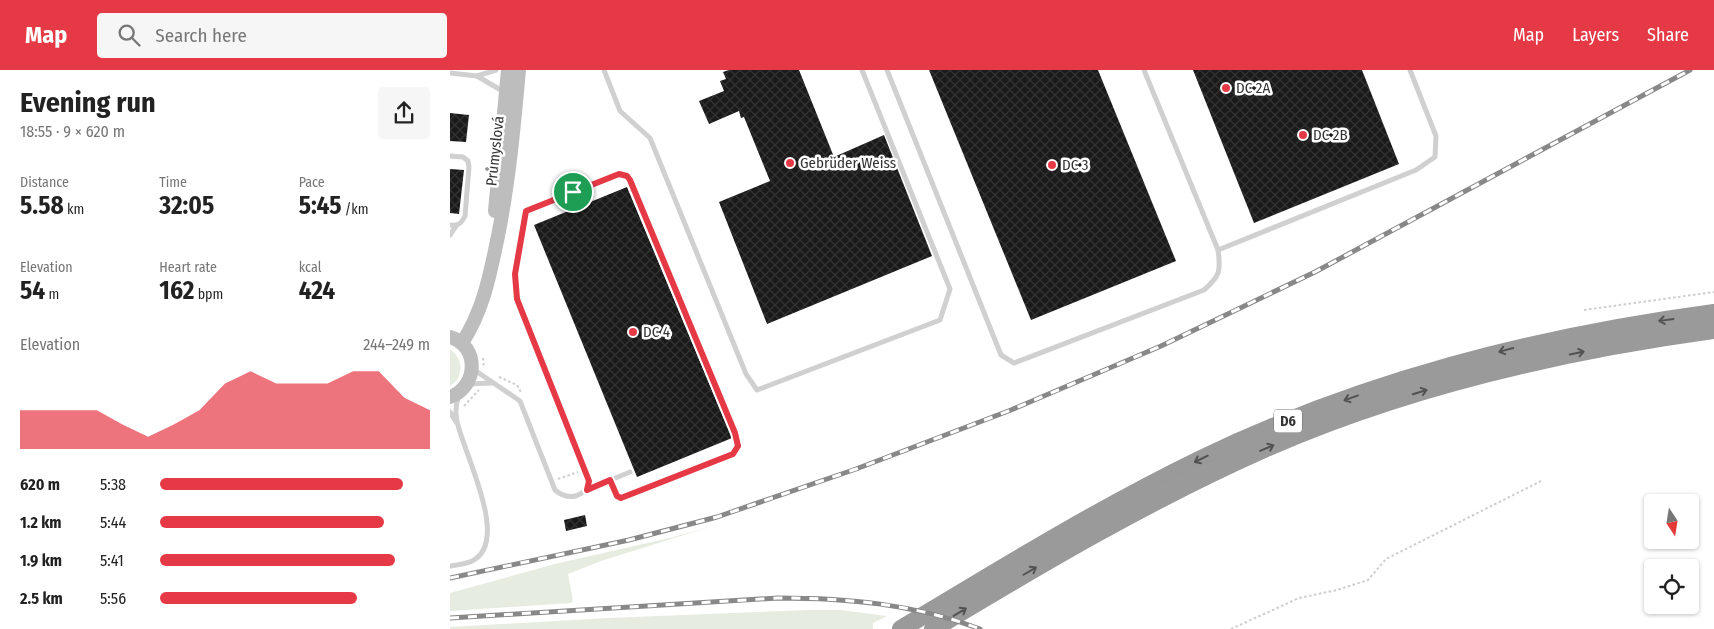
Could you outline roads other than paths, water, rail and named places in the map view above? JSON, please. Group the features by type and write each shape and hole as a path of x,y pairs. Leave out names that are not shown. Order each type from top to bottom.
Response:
{"highway":[{"name":"D6","path":"901,629 1088,518 1152,484 1261,432 1317,410 1389,384 1516,347 1660,320 1714,313"},
{"name":"D6","path":"933,629 1157,500 1266,448 1324,425 1458,380 1520,364 1664,337 1714,330"}],"main road":[{"name":"Průmyslová","path":"498,234 495,213 508,70"},
{"name":"Průmyslová","path":"473,369 470,353 456,340 479,311 488,288 508,180 519,70"},
{"path":"459,392 473,369"}],"lane":[{"path":"450,73 477,76 496,70"},
{"path":"604,70 620,111 650,138 746,374 757,390 940,320 950,288 862,70"},
{"path":"887,70 998,346 1006,360 1014,363 1027,360 1204,290 1215,280 1220,267 1218,250 1144,70"},
{"path":"1218,250 1416,170 1435,156 1436,136 1410,70"},
{"path":"477,76 506,94"},
{"path":"450,156 464,157 468,161 465,216 462,223 453,225 450,235"},
{"path":"587,490 589,481 517,299 515,274 526,211 619,174 627,176 630,180 735,433 738,446 733,454 624,498 617,496 610,480"},
{"path":"473,369 520,401 555,490 568,497 581,495 587,490 630,472"},
{"path":"450,566 473,561 482,552 487,535 487,517 481,492 457,422 456,403 459,392 492,383"},
{"path":"450,412 457,422"}],"railway":[{"path":"450,578 629,540 717,517 856,469 1011,410 1161,346 1315,272 1690,70"},
{"path":"450,618 804,598 855,601 906,608 955,620 980,629"}],"place":[{"name":"DC 2A","path":"1226,88"},
{"name":"DC 2B","path":"1303,135"},
{"name":"Gebrüder Weiss","path":"790,163"},
{"name":"DC 3","path":"1052,165"},
{"name":"DC 4","path":"633,332"}]}
